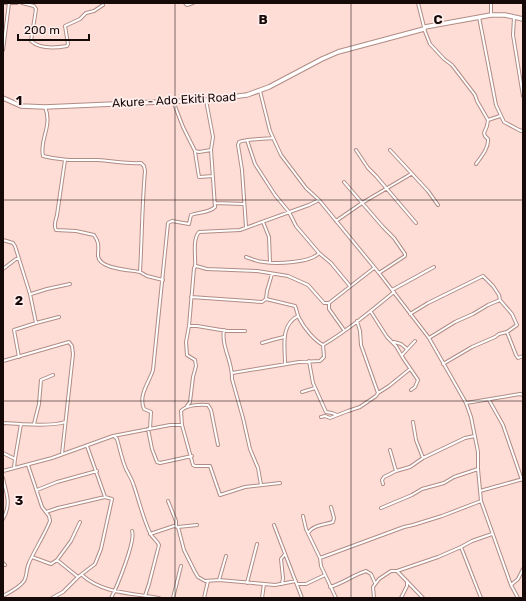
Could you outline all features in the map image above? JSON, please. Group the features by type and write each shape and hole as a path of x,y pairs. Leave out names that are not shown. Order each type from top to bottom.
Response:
{"main road":[{"name":"Akure - Ado Ekiti Road","path":"3,98 21,106 45,107 206,100 247,95 260,91 334,54 424,28 491,15 523,19"}],"street":[{"path":"5,3 17,3"},
{"path":"3,50 9,3"},
{"path":"22,3 34,6 36,9 31,42 47,48 67,46 65,26 103,5"},
{"path":"185,3 187,5 193,3"},
{"path":"418,3 424,28 430,44 444,60 452,65 476,95 477,101 488,120 484,133 488,139 488,143 486,150 476,164"},
{"path":"491,3 491,15"},
{"path":"479,17 494,97 500,116 504,122 522,132"},
{"path":"514,17 513,34 523,96"},
{"path":"260,91 273,138 281,155 291,170 306,188 319,200 379,273 429,338 442,364 453,378 471,417 478,452 481,501 511,585 518,598"},
{"path":"192,456 160,463 157,462 152,449 149,429 151,412 144,410 142,400 153,370 169,223 172,221 189,224 191,215 212,210 215,207 211,150 213,137 206,100"},
{"path":"173,101 180,122 195,151 199,177 213,176"},
{"path":"45,107 48,116 41,150 43,156 65,160 99,160 128,164 142,163 144,166 145,171 141,220 143,236 140,272"},
{"path":"488,120 500,116"},
{"path":"246,227 242,170 238,144 240,140 273,138"},
{"path":"247,140 255,164 275,195 289,212 296,226 319,253 331,263 350,286"},
{"path":"195,151 199,152 211,150"},
{"path":"356,150 364,163 416,223"},
{"path":"390,150 428,191 438,205"},
{"path":"65,160 54,227 56,230 76,231 94,235 99,242 98,258 102,264 140,272 147,276 163,280"},
{"path":"336,221 362,203 411,174"},
{"path":"344,182 394,238 405,254 405,256 379,273"},
{"path":"280,483 245,487 220,495 210,466 195,466 182,425 181,411 190,402 196,366 194,360 188,355 186,342 189,326 196,239 199,232 233,230 246,227 263,222 319,200"},
{"path":"215,203 244,204"},
{"path":"263,222 269,237 270,262"},
{"path":"3,240 13,243 30,294 36,323"},
{"path":"246,257 260,262 297,261 316,256 319,253"},
{"path":"3,268 18,259"},
{"path":"194,268 196,266 207,270 257,271 288,276 308,285 324,303 329,303 374,268"},
{"path":"323,345 370,312 393,291 434,267"},
{"path":"266,299 273,273"},
{"path":"410,314 428,303 483,276 493,286 499,295 500,300 512,314 517,325 507,332 499,334 472,347 442,364"},
{"path":"30,294 70,284"},
{"path":"191,297 262,302 266,299 295,306 302,324 314,339 323,345"},
{"path":"429,338 488,304 500,300"},
{"path":"329,303 329,309 344,330"},
{"path":"370,312 387,337 393,342 418,380 415,387 411,390"},
{"path":"285,364 284,337 287,327 293,318 298,316"},
{"path":"19,357 14,330 59,317"},
{"path":"357,322 360,331 361,345 378,393"},
{"path":"189,326 245,331"},
{"path":"224,330 223,342 226,348 250,449 258,468 261,485"},
{"path":"507,332 516,355 518,358 523,356"},
{"path":"262,344 284,337"},
{"path":"401,355 415,341"},
{"path":"3,361 69,342 72,346 73,354 62,454"},
{"path":"393,342 401,344 406,349"},
{"path":"232,373 270,368 285,364 320,361 324,357 323,345"},
{"path":"309,361 311,378 326,412 337,415"},
{"path":"321,417 327,416 330,418 360,407 410,369"},
{"path":"34,424 39,404 41,380 53,375"},
{"path":"302,392 315,388"},
{"path":"466,404 520,394 523,395"},
{"path":"480,491 522,479 503,425 489,400"},
{"path":"187,406 205,404 209,406 218,445"},
{"path":"3,423 52,424 65,422"},
{"path":"413,422 416,440 423,458"},
{"path":"14,468 21,424"},
{"path":"3,471 28,465 114,436 170,425 182,425"},
{"path":"114,436 117,439 126,469 131,476 138,502 142,509 150,534 159,545 145,596"},
{"path":"382,484 384,477 396,471 410,467 423,458 465,438 475,436"},
{"path":"87,446 105,497"},
{"path":"390,450 396,471"},
{"path":"3,453 15,459"},
{"path":"3,595 19,586 24,580 26,570 50,521 41,504 28,465"},
{"path":"381,508 412,495 422,489 438,485 454,477 478,469"},
{"path":"37,490 57,482 96,471"},
{"path":"3,478 8,499 8,507 3,519"},
{"path":"46,512 105,497 111,498 113,501 100,549 94,564 57,596 52,598"},
{"path":"168,501 183,545 194,572 198,577 205,581 220,580 264,584 282,584 296,581"},
{"path":"320,558 481,501"},
{"path":"308,533 314,527 332,522 334,518 331,507"},
{"path":"48,516 50,510"},
{"path":"303,516 304,524 336,598"},
{"path":"32,557 51,564 58,560 71,541 80,522"},
{"path":"150,534 177,527 197,525"},
{"path":"274,525 302,598"},
{"path":"111,598 115,591 133,541 132,531"},
{"path":"374,598 373,587 375,583 386,573 403,569 492,534"},
{"path":"247,583 257,544"},
{"path":"461,547 480,598"},
{"path":"282,584 283,578 281,559 285,554"},
{"path":"220,580 226,556"},
{"path":"58,560 78,577"},
{"path":"173,598 181,566"},
{"path":"401,575 403,569"},
{"path":"511,585 518,579 523,569"},
{"path":"330,586 346,582 358,574 366,571 371,574 375,583"},
{"path":"397,571 423,598"},
{"path":"82,575 87,579 115,591 159,598"},
{"path":"297,584 306,584 325,575"},
{"path":"204,598 208,581"},
{"path":"401,598 407,586 407,581"},
{"path":"262,598 264,584"}]}
